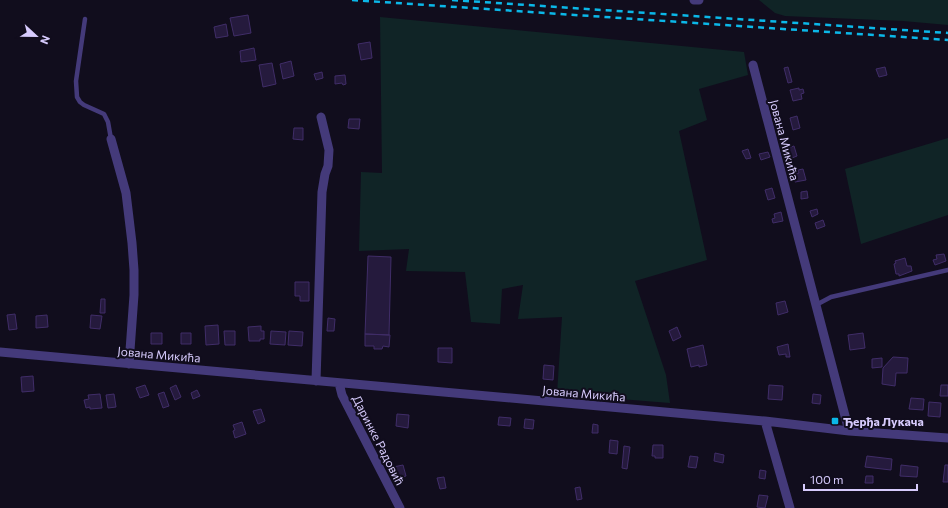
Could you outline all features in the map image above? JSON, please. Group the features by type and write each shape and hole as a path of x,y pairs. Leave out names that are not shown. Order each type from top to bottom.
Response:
{"street":[{"path":"694,0 699,0"},
{"name":"Јована Микића","path":"753,65 849,431"},
{"path":"316,380 322,192 328,166 329,150 321,117"},
{"path":"112,139 126,193 134,270 134,295 129,364"},
{"name":"Јована Микића","path":"0,352 765,421 849,431 948,438"},
{"name":"Даринке Радовић","path":"339,383 342,395 400,508"},
{"path":"765,421 790,508"}],"lane":[{"path":"85,19 76,81 77,97 84,105 104,114 108,122 112,139"},
{"path":"816,305 831,297 948,270"}],"green space":[{"path":"759,0 948,0 948,25 903,21 785,16 775,13"},
{"path":"380,17 744,52 748,75 699,89 707,120 679,131 707,260 635,281 666,375 670,403 557,394 562,317 518,319 523,285 502,289 500,324 471,322 465,272 406,271 409,249 359,251 361,172 382,173"},
{"path":"948,138 948,215 861,244 845,169"}],"building":[{"path":"248,15 251,33 234,36 230,18"},
{"path":"226,24 228,36 216,38 214,27"},
{"path":"370,42 372,58 361,60 358,44"},
{"path":"254,48 256,60 241,62 240,51"},
{"path":"291,61 294,76 283,79 280,64"},
{"path":"272,63 276,84 263,87 259,65"},
{"path":"788,67 792,82 788,83 784,68"},
{"path":"885,67 887,75 879,77 876,69"},
{"path":"322,72 323,78 316,80 314,74"},
{"path":"345,75 346,84 335,84 335,76"},
{"path":"799,88 799,90 803,89 804,93 801,94 802,99 793,101 790,90"},
{"path":"797,116 800,128 793,130 790,118"},
{"path":"349,119 360,119 359,129 348,128"},
{"path":"294,128 303,128 303,140 293,139"},
{"path":"794,146 797,156 787,160 784,149"},
{"path":"748,149 751,158 746,159 742,151"},
{"path":"768,152 770,157 761,160 759,154"},
{"path":"803,169 806,180 795,182 794,174 799,173 798,170"},
{"path":"772,188 775,198 768,200 765,190"},
{"path":"807,191 808,198 801,199 801,192"},
{"path":"817,209 818,214 812,217 810,211"},
{"path":"781,212 783,221 773,223 772,219 775,218 774,214"},
{"path":"823,220 825,226 817,229 815,223"},
{"path":"944,254 946,261 935,265 933,260 937,259 936,255"},
{"path":"368,256 391,257 389,335 365,334"},
{"path":"905,258 907,266 911,266 912,271 899,276 899,274 896,274 894,264 896,263 895,261"},
{"path":"295,282 309,282 309,301 300,301 300,296 295,296"},
{"path":"101,299 105,299 105,313 100,313"},
{"path":"785,301 788,312 778,315 776,303"},
{"path":"15,314 17,329 9,330 7,315"},
{"path":"47,315 48,327 36,328 36,316"},
{"path":"91,315 102,316 100,329 90,328"},
{"path":"328,318 335,319 334,331 327,331"},
{"path":"218,325 219,344 206,345 205,326"},
{"path":"261,326 261,331 264,331 264,339 260,339 260,341 249,341 248,327"},
{"path":"677,327 681,337 673,341 669,331"},
{"path":"224,331 235,331 235,345 225,345"},
{"path":"271,331 286,332 285,345 270,344"},
{"path":"289,331 303,332 302,346 288,345"},
{"path":"151,333 162,333 162,344 151,344"},
{"path":"181,333 191,333 191,344 181,344"},
{"path":"863,333 865,348 850,350 848,335"},
{"path":"365,334 390,335 389,347 383,346 382,349 374,349 374,346 365,346"},
{"path":"788,344 790,357 786,357 786,354 779,355 777,347"},
{"path":"703,345 707,365 691,367 687,349"},
{"path":"438,348 452,348 452,363 438,362"},
{"path":"893,357 908,358 907,373 896,373 895,386 882,384 883,368"},
{"path":"882,358 882,367 872,368 872,359"},
{"path":"544,365 554,366 553,380 543,379"},
{"path":"33,376 34,391 22,392 21,377"},
{"path":"145,385 149,395 140,398 136,388"},
{"path":"176,385 181,397 175,400 170,388"},
{"path":"769,385 783,386 782,400 768,399"},
{"path":"941,385 948,385 948,396 940,396"},
{"path":"197,390 200,396 193,399 191,393"},
{"path":"164,392 169,406 163,408 158,394"},
{"path":"100,394 102,408 86,408 84,400 89,399 88,395"},
{"path":"114,394 116,407 108,408 106,395"},
{"path":"813,394 821,395 820,404 812,403"},
{"path":"911,398 924,399 923,410 909,409"},
{"path":"929,402 941,403 940,417 928,416"},
{"path":"261,409 265,421 258,424 253,411"},
{"path":"397,414 409,415 408,428 396,426"},
{"path":"499,417 511,418 510,426 498,425"},
{"path":"525,419 534,420 533,429 524,428"},
{"path":"242,422 246,434 235,438 233,431 235,430 233,425"},
{"path":"593,424 598,425 598,433 592,433"},
{"path":"610,440 618,441 617,454 609,453"},
{"path":"653,445 663,445 663,458 655,458 655,456 652,456"},
{"path":"624,446 630,447 627,469 622,468"},
{"path":"715,453 724,455 723,463 714,461"},
{"path":"690,456 698,457 696,468 688,467"},
{"path":"867,456 892,459 891,470 865,467"},
{"path":"403,465 406,476 396,479 393,467"},
{"path":"901,465 918,467 917,477 900,476"},
{"path":"945,465 948,465 948,482 943,482"},
{"path":"760,470 766,471 765,479 759,478"},
{"path":"866,476 873,476 873,483 865,483"},
{"path":"444,477 446,488 440,489 437,478"},
{"path":"580,487 582,499 577,500 575,488"},
{"path":"759,495 768,496 765,508 757,507"}],"railway":[{"path":"352,0 948,40"},
{"path":"452,0 948,33"}],"place":[{"name":"Ђерђа Лукача","path":"835,421"}]}
